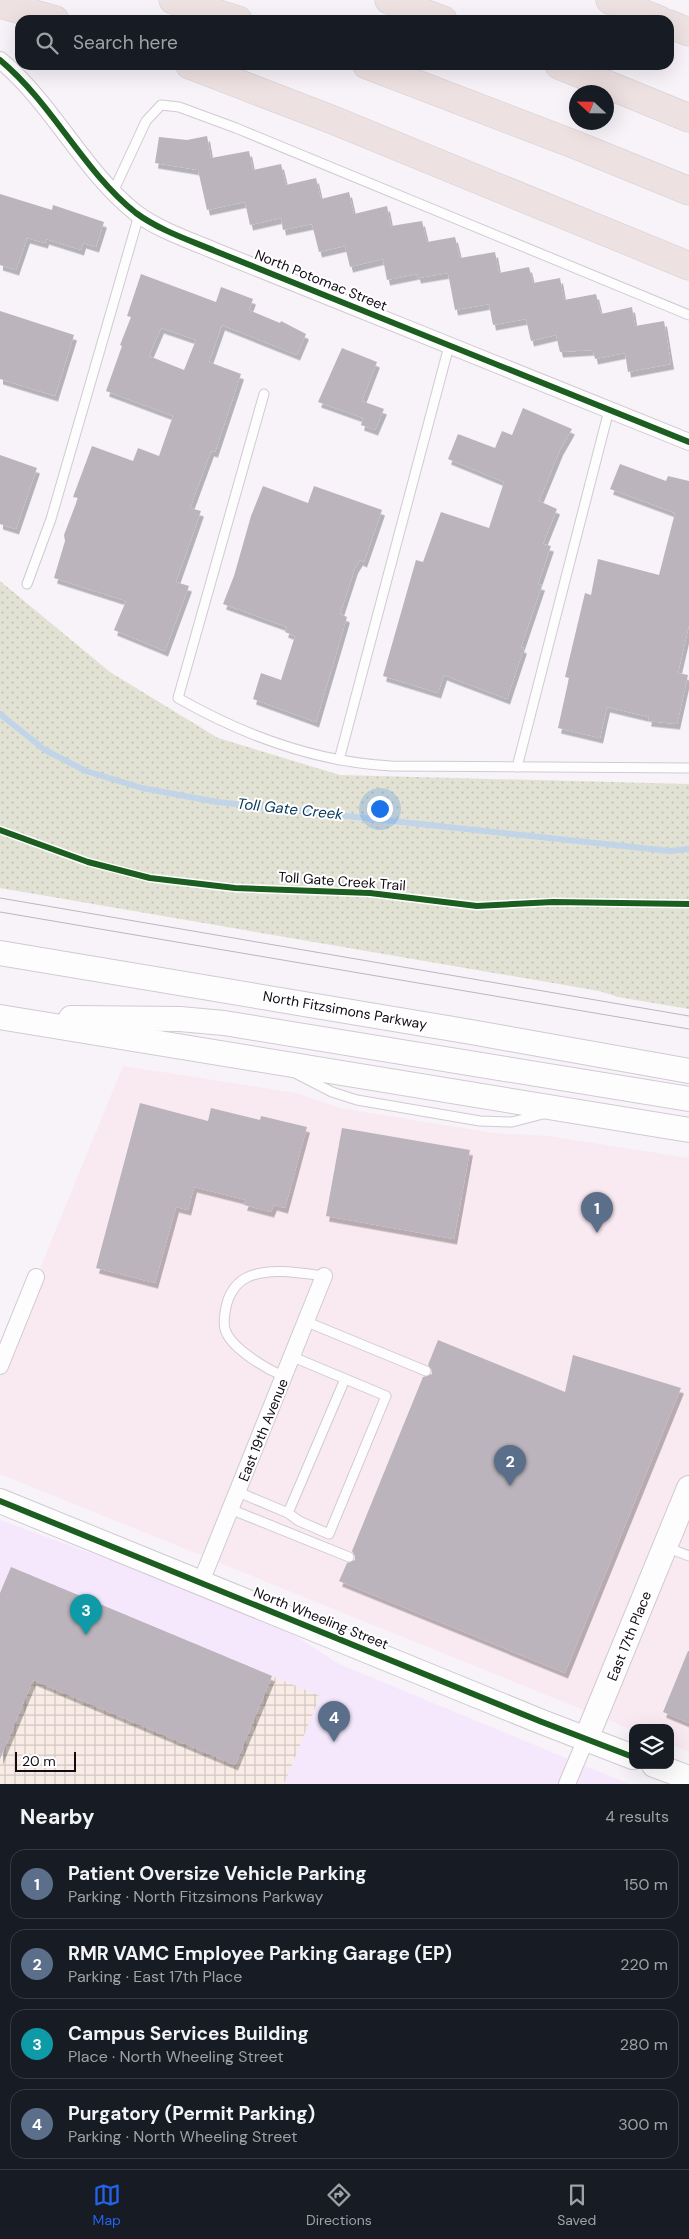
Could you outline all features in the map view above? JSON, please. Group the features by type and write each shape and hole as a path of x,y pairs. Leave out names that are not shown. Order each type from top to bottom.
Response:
{"highway":[{"path":"173,0 222,15"},
{"path":"389,0 430,15"},
{"path":"610,0 647,15"},
{"path":"0,4 37,15"},
{"path":"674,26 689,32"},
{"path":"203,70 333,120 689,266"},
{"path":"381,70 689,191"},
{"path":"570,70 689,118"}],"main road":[{"name":"North Fitzsimons Parkway","path":"0,953 462,1030 689,1071"},
{"path":"3,1017 689,1130"},
{"path":"3,1017 180,1019 216,1022 689,1099"},
{"name":"East 17th Place","path":"586,1739 689,1488"},
{"name":"North Wheeling Street","path":"0,1500 629,1755"},
{"path":"665,1769 689,1778"}],"street":[{"name":"North Potomac Street","path":"0,60 35,93 113,192 138,215 203,246 689,442"},
{"name":"East 19th Avenue","path":"201,1582 324,1276"},
{"path":"0,1366 36,1277"},
{"name":"East 17th Place","path":"567,1784 586,1739"}],"lane":[{"path":"113,192 149,116 160,105 174,106 236,128 689,315"},
{"path":"27,584 51,519 138,215"},
{"path":"339,760 449,346"},
{"path":"264,394 178,698 247,732 339,760 390,766 689,768"},
{"path":"516,767 610,410"},
{"path":"284,1376 259,1365 225,1331 224,1317 228,1300 238,1282 249,1276 277,1272 324,1276"},
{"path":"307,1322 426,1371"},
{"path":"238,1492 288,1513 298,1521 329,1534 386,1396 293,1357"},
{"path":"288,1513 345,1379"},
{"path":"230,1509 349,1557"},
{"path":"665,1547 689,1556"}],"shaded area":[{"path":"0,581 110,672 218,738 340,775 689,784 689,1009 618,997 599,991 0,888"},
{"path":"123,1066 296,1093 340,1108 493,1133 548,1136 689,1158 689,1752 674,1746 674,1724 629,1724 629,1728 0,1474 0,1366"},
{"path":"0,1520 266,1617 339,1664 629,1784 0,1784"},
{"path":"11,1567 320,1696 284,1784 0,1784 0,1593"}],"building":[{"path":"207,136 211,158 249,151 253,170 281,164 286,185 316,178 321,199 349,192 354,214 387,206 391,226 422,221 427,242 455,237 460,258 495,252 499,273 529,267 533,283 560,278 564,300 596,294 601,314 632,307 635,326 664,321 671,364 628,372 625,353 595,359 593,350 560,352 556,335 531,341 526,319 493,325 489,304 455,310 448,273 418,278 417,274 387,280 383,259 350,267 345,246 319,252 312,224 283,230 281,218 250,225 245,202 207,210 198,170 155,163 159,137 187,140"},
{"path":"0,194 52,210 53,205 104,222 96,247 83,243 81,250 46,239 45,243 27,238 16,270 0,265"},
{"path":"141,274 216,302 221,287 253,299 249,310 280,323 281,321 306,334 297,355 222,325 209,362 241,374 215,452 211,451 190,508 201,511 176,582 189,586 165,651 114,630 126,601 54,578 65,541 64,535 78,498 73,497 92,446 133,461 138,448 159,456 173,416 106,391 131,317 127,316","holes":["161,328 196,340 184,370 149,356"]},
{"path":"0,311 74,335 55,396 0,379"},
{"path":"342,348 377,362 362,401 384,409 375,430 361,425 363,418 318,402"},
{"path":"523,408 572,429 560,450 539,501 557,509 543,544 551,546 538,584 542,585 521,647 524,648 507,699 444,675 438,693 383,676 416,560 423,562 441,512 489,528 504,482 448,459 458,434 495,448 502,431 512,435"},
{"path":"0,455 37,468 16,529 0,524"},
{"path":"620,464 666,481 668,476 689,481 689,625 678,673 688,675 677,724 648,721 649,717 607,707 600,738 558,728 569,678 565,677 585,593 591,595 598,559 659,575 675,513 610,489"},
{"path":"263,486 308,503 314,486 382,510 364,562 360,560 355,568 340,614 347,617 316,722 253,699 261,673 281,680 295,636 285,632 287,627 223,604 234,576 251,516"},
{"path":"140,1103 208,1121 211,1108 260,1120 261,1116 307,1127 285,1208 274,1205 271,1212 244,1205 246,1200 194,1187 188,1210 176,1207 155,1283 96,1268"},
{"path":"342,1128 470,1150 454,1239 326,1216"},
{"path":"438,1340 565,1392 573,1355 681,1388 565,1673 339,1581 347,1563 355,1560 352,1551 423,1377 432,1374 432,1370 428,1365"},
{"path":"11,1567 272,1676 235,1765 33,1680 0,1759 0,1593"},
{"path":"689,1651 689,1723 663,1712"}],"waterway":[{"name":"Toll Gate Creek","path":"0,714 45,750 86,771 142,788 217,802 670,851 689,849"}],"tram line":[{"path":"0,898 689,1016"},
{"path":"0,912 689,1029"}],"cycle path":[{"path":"0,60 19,77 36,97 100,178 136,213 154,225 689,442"},
{"name":"Toll Gate Creek Trail","path":"0,830 88,862 150,878 235,888 370,893 477,906 553,902 689,904"},
{"path":"0,1501 542,1722 629,1755"}],"place":[{"name":"Patient Oversize Vehicle Parking","path":"597,1233"},
{"name":"RMR VAMC Employee Parking Garage (EP)","path":"510,1486"},
{"name":"Campus Services Building","path":"86,1635"},
{"name":"Purgatory (Permit Parking)","path":"334,1742"}]}
